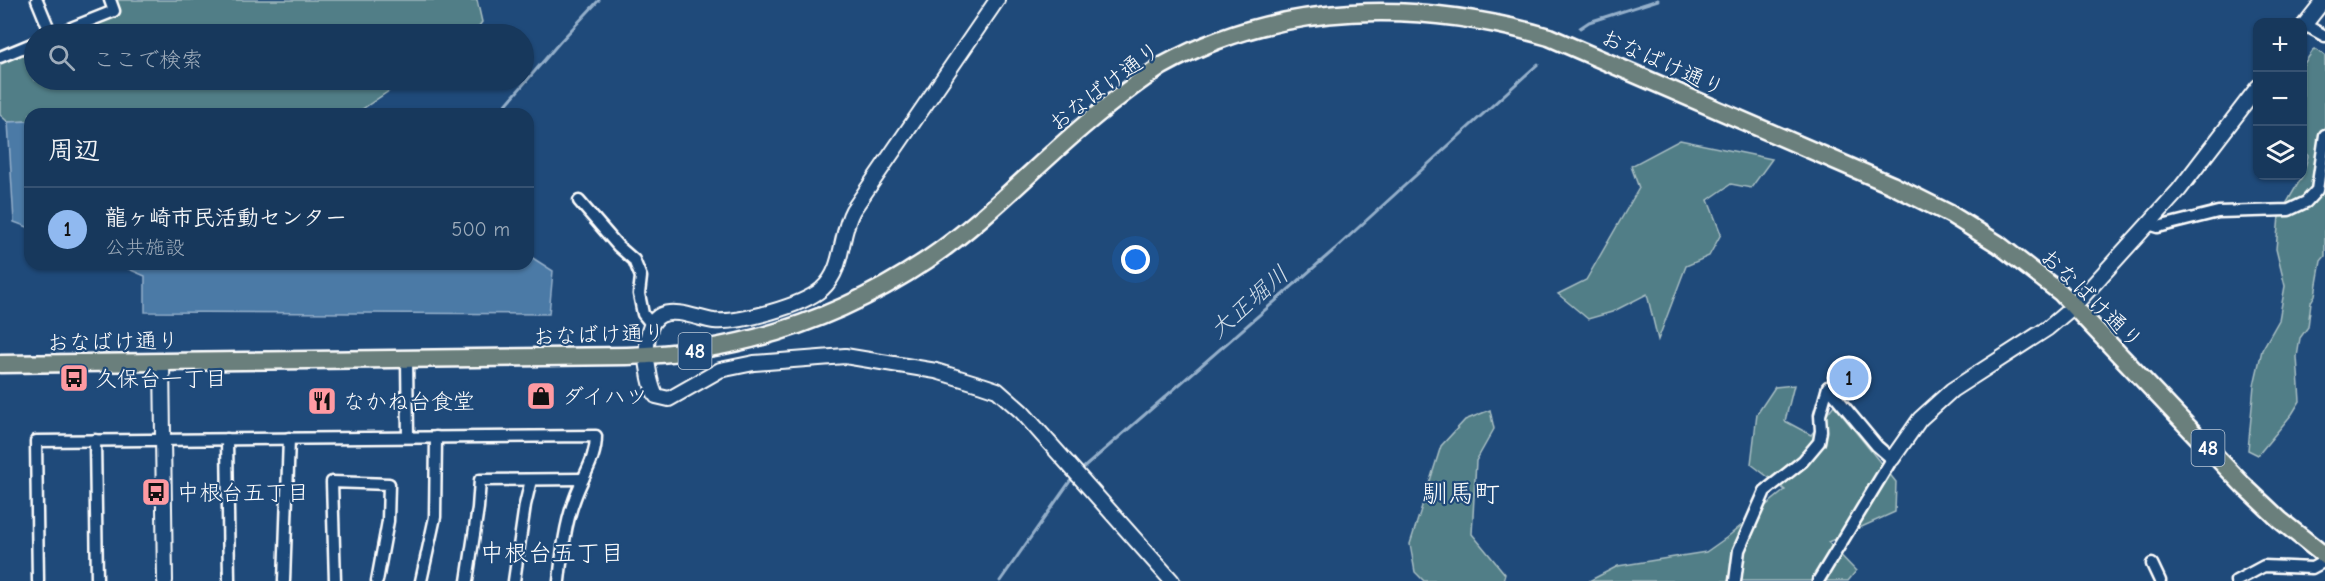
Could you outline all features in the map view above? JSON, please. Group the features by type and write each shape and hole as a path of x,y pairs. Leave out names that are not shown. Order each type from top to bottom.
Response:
{"main road":[{"name":"おなばけ通り","path":"0,364 648,356 687,353 742,343 816,319 906,274 966,231 1087,123 1163,66 1220,37 1259,23 1323,9 1383,4 1439,8 1514,24 1892,185 1950,213 1998,244 2038,274 2074,306 2262,504 2325,556"}],"street":[{"path":"37,0 47,24"},
{"path":"81,24 114,11 110,0"},
{"path":"997,0 853,210 846,224 837,266 823,288 798,302 732,322 672,313 660,316 652,324 648,337 650,384 656,396 669,399 720,370 783,360 857,357 936,371 982,385 1003,394 1022,412 1172,581"},
{"path":"2307,22 2324,0"},
{"path":"2307,27 2325,36"},
{"path":"0,57 24,47"},
{"path":"1818,581 1892,459 1920,419 1952,390 2048,328 2074,306 2179,190 2253,94"},
{"path":"2148,224 2158,227 2218,212 2289,210 2298,207 2317,190 2325,135"},
{"path":"579,201 618,246 634,260 641,278 639,294 643,314 652,324"},
{"path":"407,360 408,437"},
{"path":"162,363 165,581"},
{"path":"1735,581 1739,550 1765,491 1803,461 1819,442 1820,414 1828,387 1877,446 1892,459"},
{"path":"38,581 36,441 596,436 596,453 575,498 566,532 559,581"},
{"path":"421,581 435,517 436,437"},
{"path":"284,581 289,438"},
{"path":"227,439 229,581"},
{"path":"95,440 97,581"},
{"path":"467,581 480,480 583,479"},
{"path":"514,581 531,480"},
{"path":"335,581 332,482 389,484 388,520 377,581"},
{"path":"2236,581 2264,566 2312,568 2325,561"},
{"path":"2152,564 2160,581"}],"green space":[{"path":"110,0 477,0 482,22 480,24 81,24 113,11"},
{"path":"24,47 24,90 390,90 364,108 24,108 24,121 8,122 0,115 0,57"},
{"path":"2314,49 2325,55 2325,256 2321,261 2315,295 2311,302 2308,327 2300,338 2297,357 2300,401 2258,455 2248,450 2254,385 2262,350 2279,320 2285,286 2276,249 2279,216 2300,180 2307,180 2307,59"},
{"path":"1680,140 1772,159 1751,188 1731,184 1708,200 1721,234 1709,256 1686,266 1658,340 1647,294 1612,312 1588,319 1558,294 1586,280 1639,188 1631,166"},
{"path":"1794,385 1785,421 1811,435 1834,405 1896,482 1895,512 1828,542 1856,571 1848,581 1589,581 1618,566 1706,552 1785,490 1751,464 1757,414 1775,387"},
{"path":"1490,410 1494,429 1476,461 1472,534 1505,574 1503,581 1424,581 1415,572 1410,544 1441,446 1465,420"}],"water":[{"path":"24,121 24,226 14,222 8,122"},
{"path":"534,259 553,271 549,314 145,312 145,276 131,270 534,270"}],"waterway":[{"path":"534,72 599,0"},
{"name":"大正堀川","path":"1580,28 1589,22 1658,0"},
{"name":"大正堀川","path":"1080,471 1335,249 1538,64"},
{"path":"503,108 519,90"},
{"name":"大正堀川","path":"1000,581 1073,477"}],"place":[{"name":"久保台一丁目","path":"74,378"},
{"name":"龍ヶ崎市民活動センター","path":"1849,378"},
{"name":"ダイハツ","path":"541,396"},
{"name":"なかね台食堂","path":"322,401"},
{"name":"中根台五丁目","path":"156,492"}],"district":[{"name":"馴馬町","path":"1461,493"},
{"name":"中根台五丁目","path":"552,553"}]}
